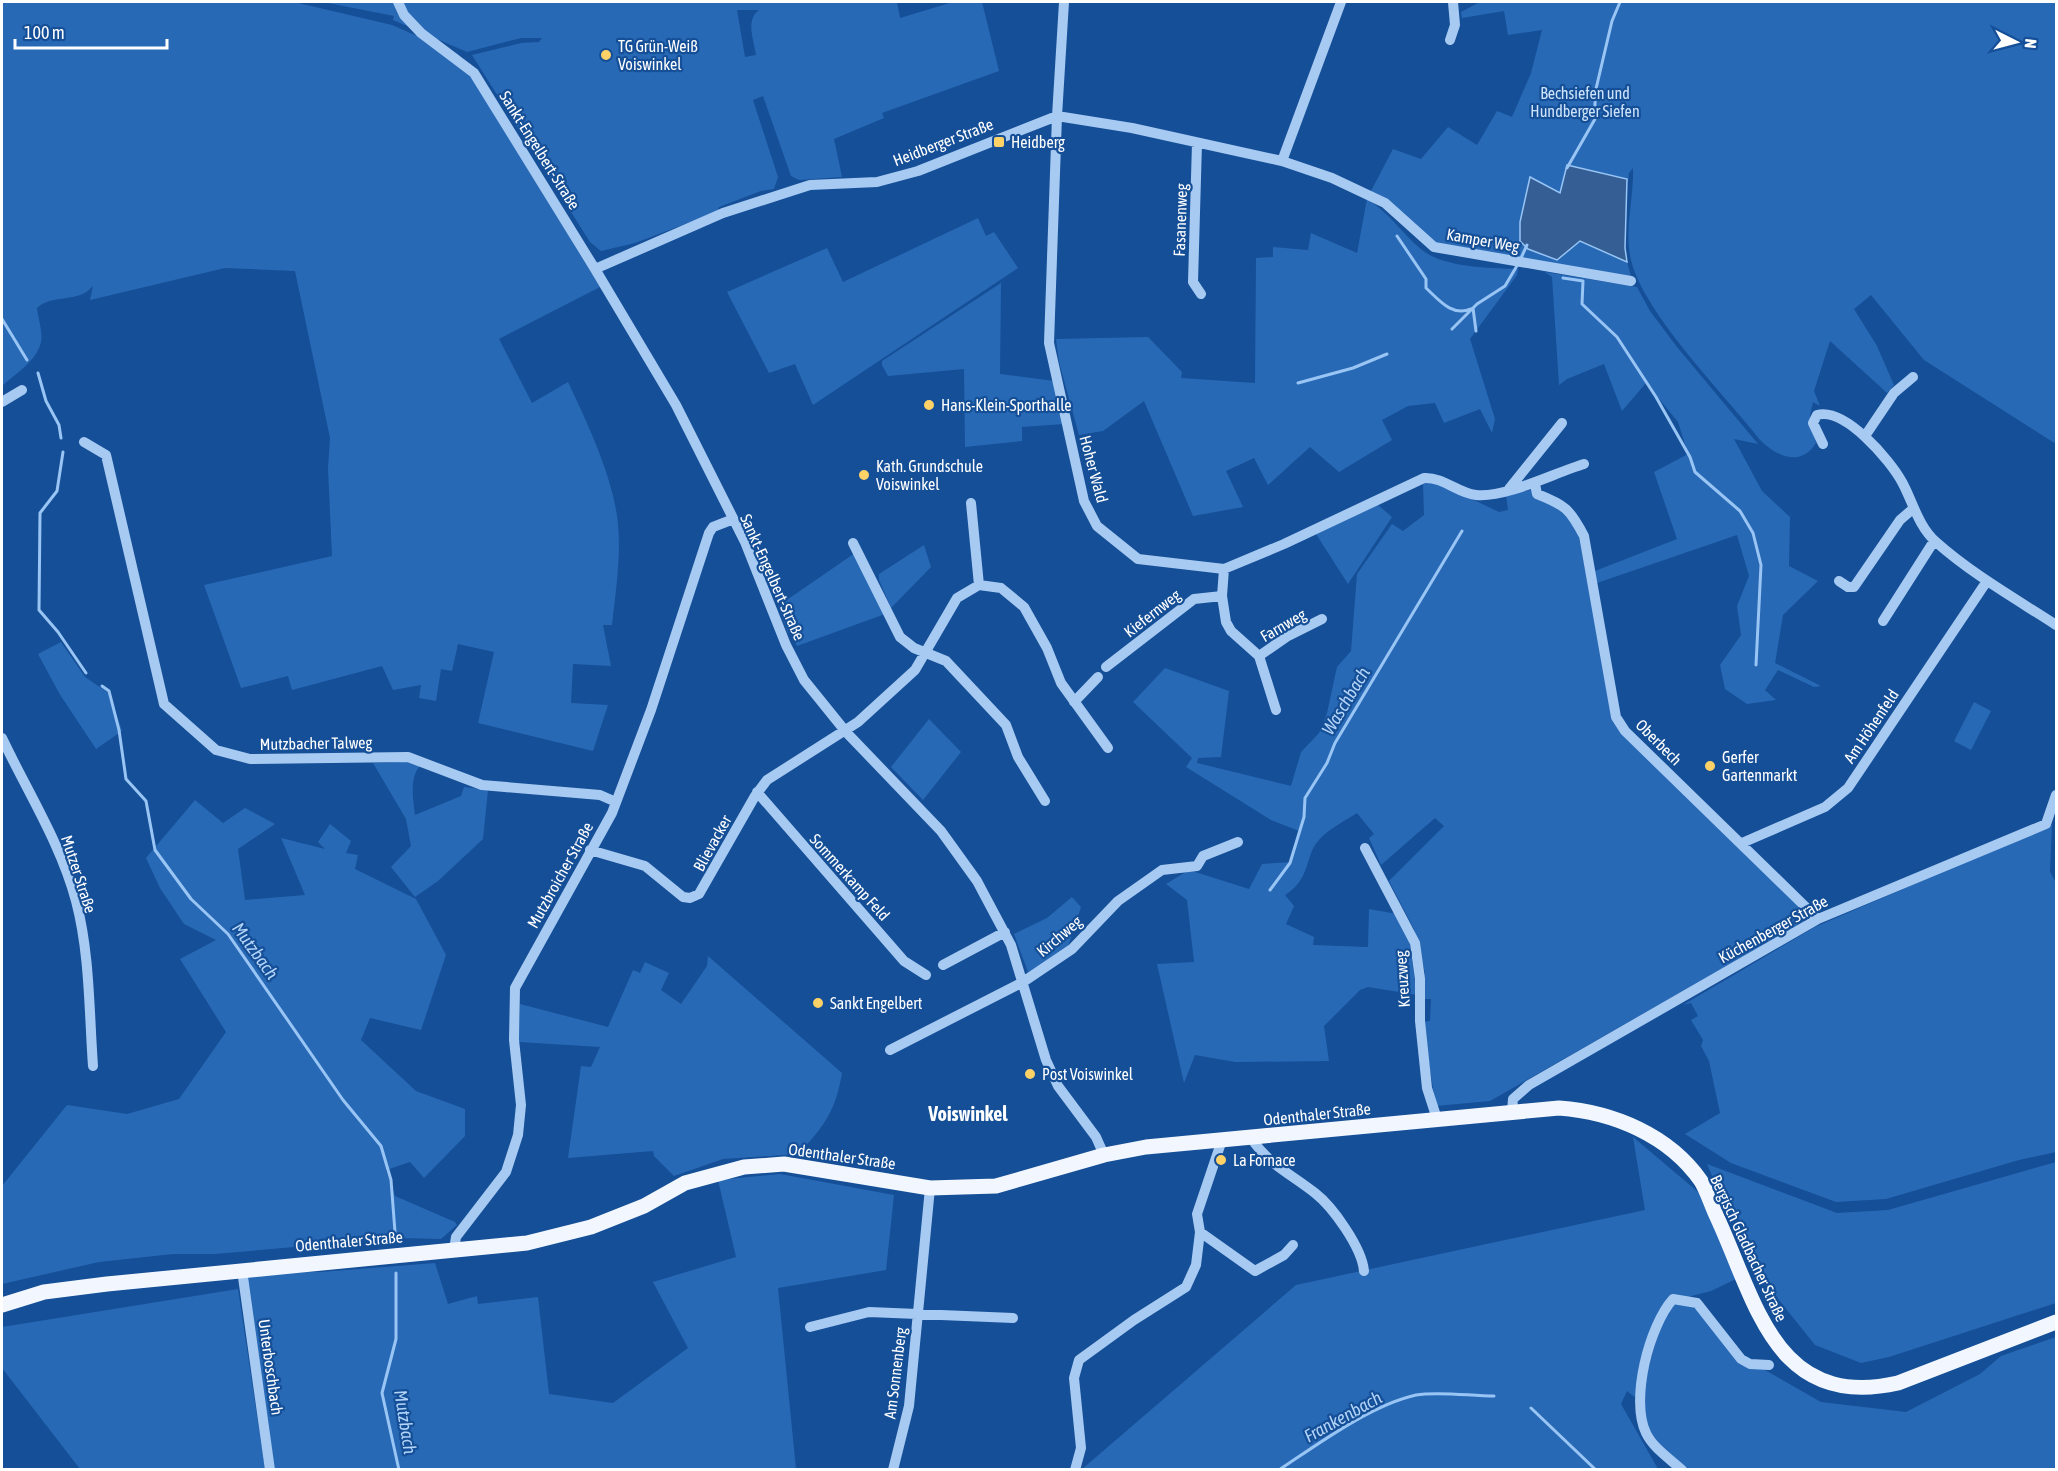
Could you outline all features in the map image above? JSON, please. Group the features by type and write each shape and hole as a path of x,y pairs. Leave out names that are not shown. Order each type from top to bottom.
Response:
{"main road":[{"name":"Odenthaler Straße","path":"2,1305 44,1292 242,1270 527,1243 591,1227 644,1206 685,1184 744,1167 784,1164 930,1188 996,1186 1104,1155 1146,1147 1559,1108 1594,1113 1636,1127 1663,1143 1676,1156"},
{"name":"Bergisch Gladbacher Straße","path":"1676,1156 1701,1181 1770,1337 1786,1356 1816,1377 1854,1387 1885,1386 1927,1373 2056,1322"}],"street":[{"name":"Sankt-Engelbert-Straße","path":"398,2 404,15 421,33 474,73 595,269 676,405 731,520 745,542 786,645 804,680 846,732 941,831 977,881 1005,932 1053,1076 1066,1099 1096,1137 1104,1155"},
{"path":"1057,116 1064,2"},
{"path":"1282,161 1341,2"},
{"path":"1450,40 1455,24 1453,2"},
{"name":"Kamper Weg","path":"1057,116 1132,128 1282,161 1332,178 1385,203 1434,247 1631,281"},
{"name":"Heidberger Straße","path":"595,269 723,213 810,185 877,182 918,171 1057,116"},
{"name":"Hoher Wald","path":"1057,116 1049,343 1084,501 1097,526 1138,559 1224,569 1284,544 1424,478 1440,479 1466,493 1478,496 1509,489"},
{"name":"Fasanenweg","path":"1197,143 1193,282 1201,294"},
{"path":"1865,436 1894,393 1913,377"},
{"path":"2,402 22,390"},
{"path":"1823,444 1814,423 1817,415 1822,414 1834,414 1865,436 1902,481 1914,508 1934,541 2056,626"},
{"path":"1509,489 1562,423"},
{"name":"Mutzbacher Talweg","path":"84,442 106,455 165,704 216,750 250,759 408,757 482,785 600,795 616,802"},
{"path":"1509,489 1535,484 1558,471 1584,464"},
{"name":"Oberbech","path":"1535,484 1537,494 1553,499 1573,514 1584,536 1616,717 1625,731 1818,919"},
{"path":"971,503 980,585 1001,588 1024,607 1047,648 1061,683 1108,748"},
{"path":"1839,581 1848,587 1854,587 1900,520 1914,508"},
{"name":"Mutzbroicher Straße","path":"454,1250 456,1237 506,1172 518,1135 521,1106 514,1040 515,988 616,802 651,710 709,533 720,523 731,520"},
{"path":"1883,621 1934,541"},
{"path":"854,543 900,637 946,661 1006,725 1018,757 1045,801"},
{"path":"1224,569 1222,612 1231,631 1259,656 1276,710"},
{"name":"Am Höhenfeld","path":"1742,843 1825,807 1848,788 1987,580"},
{"name":"Blievacker","path":"590,850 645,866 680,895 694,897 705,886 758,792 774,773 846,732 915,670 957,598 980,585"},
{"name":"Kiefernweg","path":"1106,667 1194,599 1221,597"},
{"name":"Farnweg","path":"1259,656 1288,636 1322,619"},
{"path":"1074,702 1098,677"},
{"name":"Mutzer Straße","path":"2,738 49,832 76,900 86,955 93,1066"},
{"name":"Sommerkamp Feld","path":"758,792 904,961 926,975"},
{"name":"Küchenberger Straße","path":"1512,1111 1513,1100 1529,1085 1818,919 2051,822 2056,795"},
{"name":"Kirchweg","path":"890,1050 1023,982 1072,949 1118,901 1162,870 1197,866 1203,856 1238,842"},
{"name":"Kreuzweg","path":"1365,848 1415,943 1420,979 1420,1021 1428,1088 1437,1119"},
{"path":"943,964 1005,932"},
{"path":"1251,1138 1264,1157 1315,1193 1329,1207 1358,1251 1364,1271"},
{"path":"1075,1470 1081,1448 1074,1378 1079,1360 1134,1320 1186,1287 1196,1265 1200,1232 1197,1214 1222,1140"},
{"name":"Am Sonnenberg","path":"893,1470 909,1406 930,1188"},
{"path":"1200,1232 1255,1271 1284,1255 1293,1245"},
{"name":"Unterboschbach","path":"242,1270 270,1470"},
{"path":"1682,1470 1658,1449 1646,1434 1641,1419 1640,1400 1653,1334 1665,1308 1672,1299 1697,1303 1741,1359 1750,1364 1769,1365"},
{"path":"810,1327 869,1312 917,1315"},
{"name":"Am Sonnenberg","path":"917,1315 1013,1318"}],"green space":[{"path":"2,2 294,2 392,25 458,54 600,287 499,339 532,403 568,382 597,448 614,500 619,543 618,570 612,625 603,625 611,666 573,664 571,703 608,705 593,751 478,723 494,652 458,644 452,671 441,669 436,701 419,698 421,685 393,690 382,666 292,690 288,676 241,688 204,585 332,556 328,468 330,438 295,271 225,268 90,300 93,286 80,295 43,303 37,308 41,334 39,349 19,372 2,386"},
{"path":"323,2 897,2 900,18 953,2 982,2 999,71 882,113 884,118 834,139 842,177 799,180 791,176 763,96 753,100 778,177 774,189 761,191 719,207 717,212 635,243 601,251 590,242 472,55 521,43 539,42 542,38 521,38 467,52 393,20 394,16","holes":["737,10 759,10 752,19 751,25 756,55 745,57"]},
{"name":"Bechsiefen und Hundberger Siefen","path":"1480,2 2056,2 2056,444 1924,360 1871,295 1854,309 1877,346 1894,385 1887,393 1830,341 1814,391 1820,406 1813,402 1810,415 1816,443 1803,455 1796,457 1782,455 1768,447 1685,351 1649,300 1636,276 1629,245 1633,168 1629,173 1628,182 1620,177 1567,165 1580,241 1627,262 1631,276 1428,244 1371,191 1393,149 1421,159 1448,127 1477,145 1497,111 1512,117 1531,73 1542,30 1508,35 1504,11 1462,18 1461,12"},
{"path":"1367,199 1415,244 1432,256 1468,266 1518,269 1517,275 1470,339 1495,419 1492,433 1480,409 1444,423 1435,403 1408,406 1382,420 1392,440 1339,472 1310,447 1268,485 1254,458 1226,471 1243,507 1193,516 1144,401 1103,431 1079,435 1059,362 1056,339 1148,337 1182,372 1181,378 1255,383 1256,258 1273,257 1273,247 1308,250 1311,233 1357,253"},
{"path":"978,218 986,236 994,232 1018,268 813,405 795,364 769,373 727,292 827,248 843,282"},
{"path":"1545,272 1637,287 1650,311 1677,347 1758,444 1734,439 1762,491 1790,517 1789,566 1818,581 1783,615 1775,663 1821,686 1814,687 1778,670 1765,690 1776,700 1747,704 1725,689 1720,665 1741,635 1737,606 1749,576 1737,535 1597,583 1595,571 1677,539 1654,472 1688,454 1678,422 1646,383 1622,411 1604,364 1567,379 1559,385 1552,277"},
{"path":"1001,283 1000,374 1054,381 1064,424 1022,427 1022,441 965,447 964,369 888,376 882,361"},
{"path":"1434,481 1499,512 1508,510 1506,494 1531,490 1546,498 1577,527 1612,715 1806,912 1802,923 1490,1101 1436,1106 1422,1022 1430,1021 1431,999 1422,999 1422,977 1425,973 1414,929 1389,881 1444,826 1435,818 1381,865 1369,838 1374,834 1357,813 1327,832 1314,846 1300,881 1285,895 1294,906 1286,924 1314,937 1313,945 1368,947 1369,909 1397,914 1408,932 1417,995 1368,987 1360,990 1324,1026 1329,1061 1235,1062 1195,1055 1184,1083 1157,964 1194,962 1187,900 1166,884 1189,870 1249,889 1262,864 1290,862 1299,831 1271,820 1186,767 1192,758 1133,702 1165,668 1229,691 1221,757 1198,758 1197,763 1291,786 1301,752 1319,733 1327,713 1337,667 1351,651 1357,574 1392,524 1403,531 1424,515 1423,483"},
{"path":"1378,505 1392,517 1348,584 1316,534"},
{"path":"924,545 931,567 891,608 879,580 879,574"},
{"path":"855,553 885,614 797,646 790,632 788,633 778,606"},
{"path":"61,642 85,677 110,694 122,731 96,749 59,693 38,654"},
{"path":"1974,702 1991,711 1971,750 1954,741"},
{"path":"929,719 961,752 923,800 891,767"},
{"path":"406,762 421,765 413,782 415,815 461,796 464,787 488,790 483,839 438,881 415,897 391,867 411,846 406,819 373,763"},
{"path":"195,800 223,823 245,808 275,824 238,849 245,900 305,895 281,838 325,849 318,842 330,824 351,841 346,853 358,855 355,869 416,899 446,955 421,1030 370,1018 361,1040 416,1091 465,1109 465,1136 424,1178 410,1162 386,1170 395,1196 455,1222 457,1225 441,1239 397,1238 215,1254 173,1254 99,1262 2,1284 2,1186 67,1105 127,1114 179,1099 226,1032 180,959 216,940 184,924 160,888 146,858"},
{"path":"2052,825 2050,872 2056,883 2056,1152 2019,1160 1886,1199 1836,1202 1731,1163 1685,1134 1720,1113 1709,1061 1701,1046 1703,1040 1691,1020 1698,1016 1691,1003 1683,1005 1815,927"},
{"path":"1072,897 1081,907 1067,950 1028,972 1014,934 1047,918"},
{"path":"708,956 842,1073 836,1098 822,1126 799,1154 723,1159 674,1176 654,1156 653,1151 568,1158 581,1066 591,1067 600,1047 519,1042 520,1004 608,1027 633,970 640,973 645,962 669,973 661,990 681,1004 707,966"},
{"path":"1633,1137 1704,1197 1738,1278 1711,1291 1665,1303 1637,1399 1627,1391 1621,1404 1658,1469 1081,1470 1296,1285 1645,1210"},
{"path":"2056,1162 2056,1303 1889,1357 1861,1363 1815,1345 1771,1290 1756,1279 1707,1164 1837,1213 1888,1210"},
{"path":"780,1174 894,1195 886,1270 778,1288 796,1469 269,1469 244,1273 321,1272 435,1263 448,1304 477,1296 478,1304 538,1297 549,1394 613,1403 688,1348 653,1282 736,1257 718,1180"},
{"path":"238,1289 265,1469 80,1469 2,1368 2,1327"},
{"path":"1684,1300 1697,1303 1727,1342 1765,1370 1821,1402 1906,1412 1980,1374 2001,1356 2056,1337 2056,1469 1682,1469 1646,1434 1640,1399 1665,1308"}],"shaded area":[{"path":"1567,165 1627,179 1625,248 1627,262 1580,241 1557,260 1528,249 1520,241 1520,222 1530,177 1560,193"}],"waterway":[{"name":"Waschbach","path":"1567,168 1595,119 1595,93 1612,21 1620,2"},
{"path":"1397,236 1426,279 1426,288 1452,309 1458,311 1471,309"},
{"name":"Waschbach","path":"1521,258 1527,245"},
{"name":"Waschbach","path":"1452,329 1477,304 1505,286 1518,264"},
{"path":"1563,278 1583,281 1582,304 1617,337 1656,397 1690,457 1695,472 1740,511 1753,533 1761,565 1756,665"},
{"name":"Waschbach","path":"1473,308 1476,331"},
{"name":"Mutzbach","path":"2,319 27,360"},
{"path":"1298,383 1353,368 1387,354"},
{"name":"Mutzbach","path":"38,373 46,401 59,425 61,438"},
{"name":"Mutzbach","path":"63,452 57,491 40,513 39,610 58,632 86,673"},
{"name":"Waschbach","path":"1270,890 1290,863 1304,817 1305,798 1327,763 1335,743 1462,531"},
{"name":"Mutzbach","path":"102,686 109,691 119,730 126,779 146,801 155,850 191,899 228,934 343,1100 381,1146 391,1180 395,1232"},
{"name":"Mutzbach","path":"396,1273 396,1339 382,1393 399,1470"},
{"name":"Frankenbach","path":"1279,1470 1345,1426 1399,1400 1434,1393 1494,1396"},
{"name":"Frankenbach","path":"1531,1408 1596,1470"}],"place":[{"name":"TG Grün-Weiß Voiswinkel","path":"606,55"},
{"name":"Heidberg","path":"999,142"},
{"name":"Hans-Klein-Sporthalle","path":"929,405"},
{"name":"Kath. Grundschule Voiswinkel","path":"864,475"},
{"name":"Gerfer Gartenmarkt","path":"1710,766"},
{"name":"Sankt Engelbert","path":"818,1003"},
{"name":"Post Voiswinkel","path":"1030,1074"},
{"name":"La Fornace","path":"1221,1160"}],"district":[{"name":"Voiswinkel","path":"968,1114"}]}
